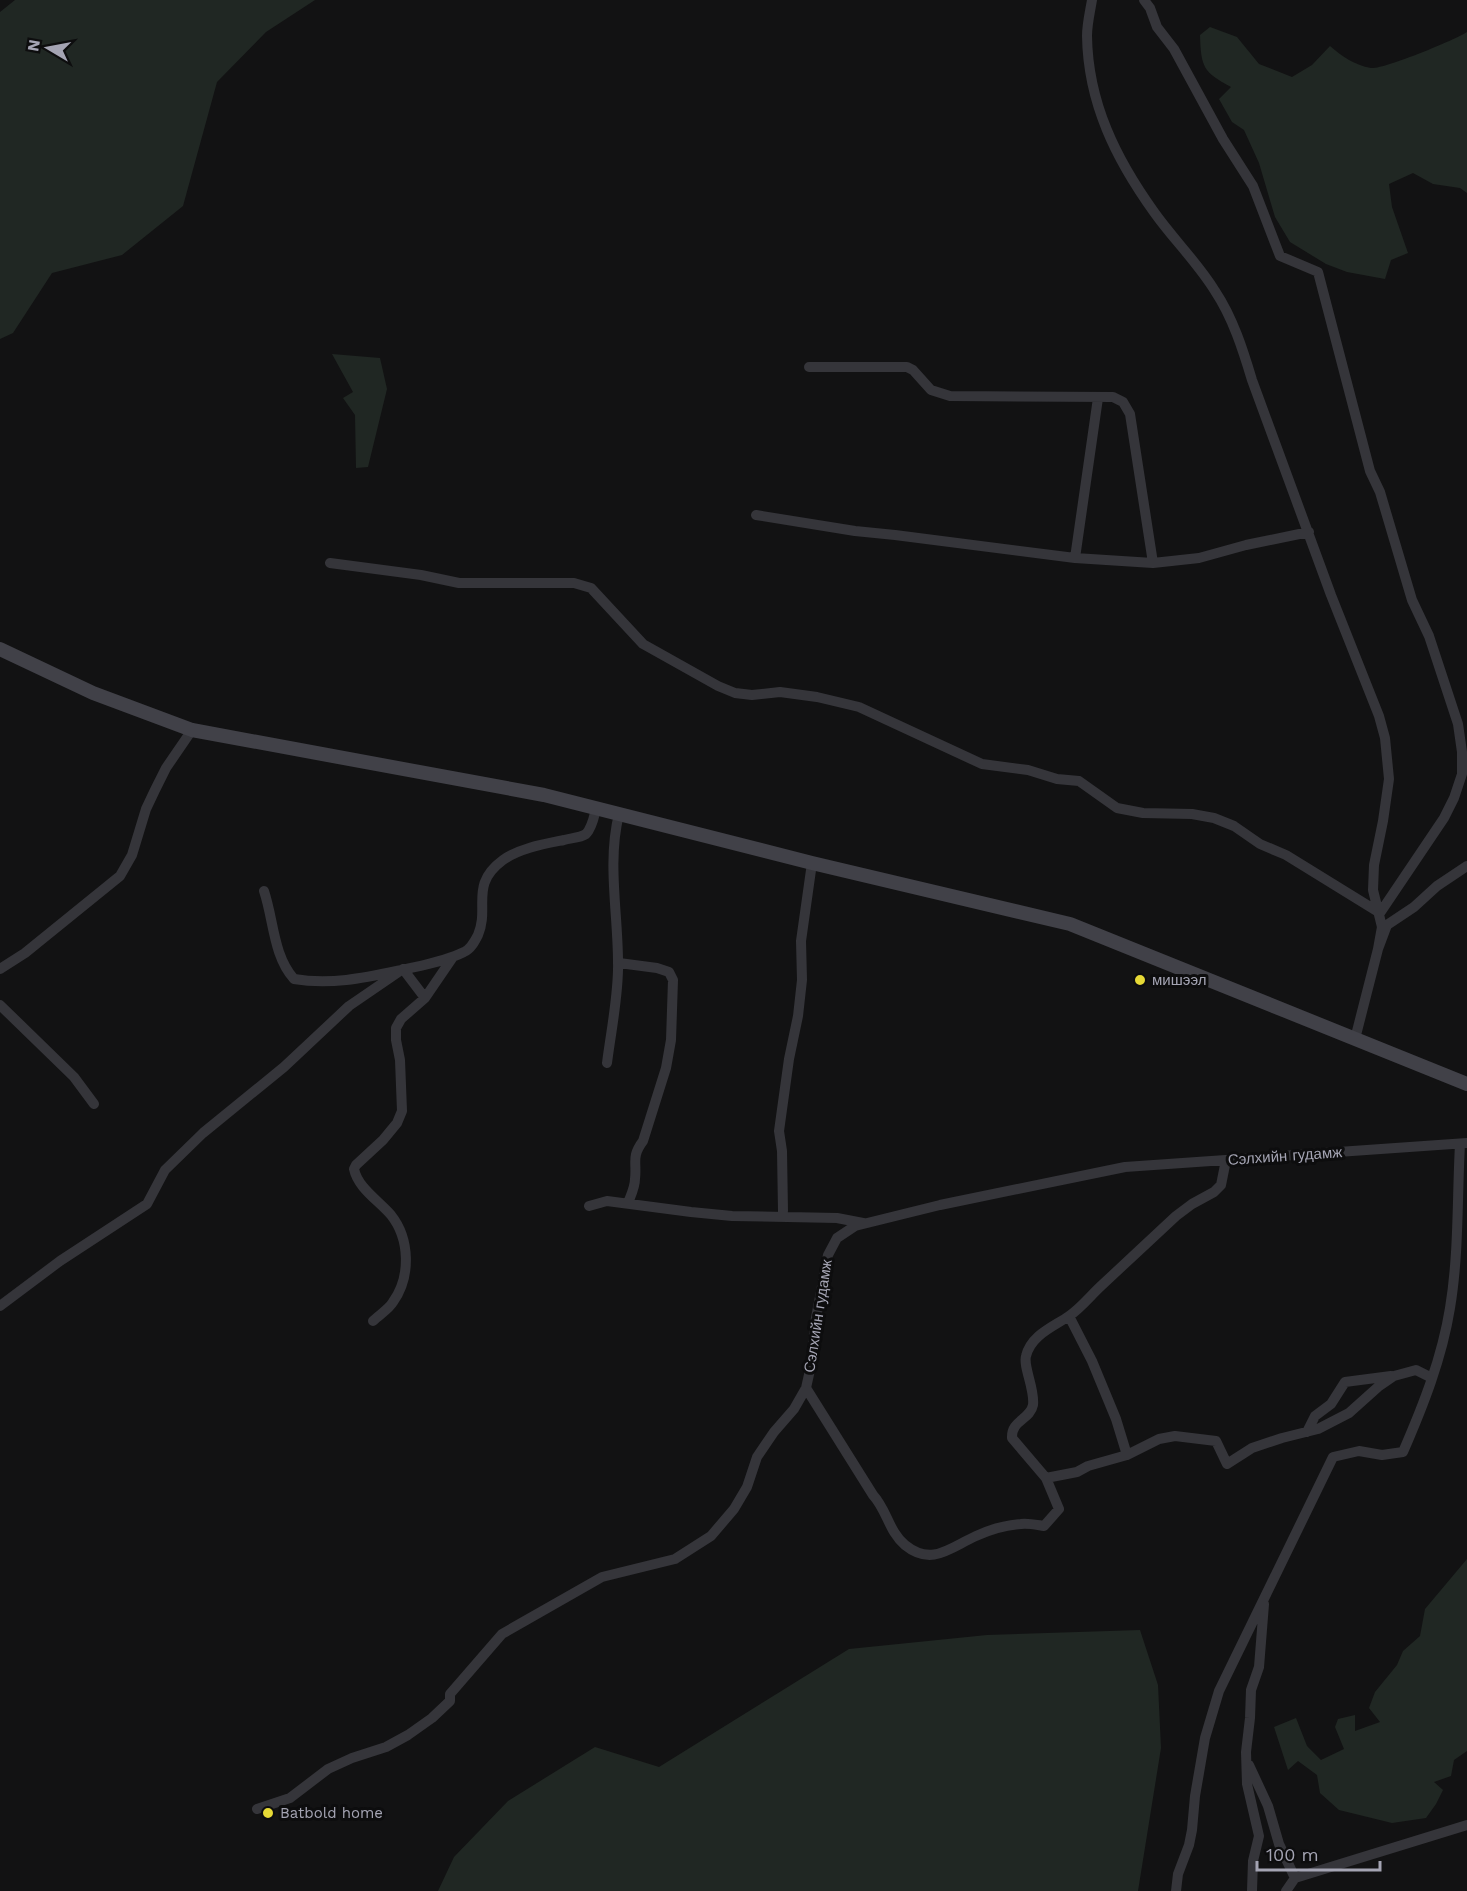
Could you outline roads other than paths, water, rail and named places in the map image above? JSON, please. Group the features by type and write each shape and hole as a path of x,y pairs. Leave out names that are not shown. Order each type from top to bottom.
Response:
{"main road":[{"path":"0,649 93,693 192,730 544,795 812,863 1070,924 1467,1084"}],"street":[{"path":"1092,0 1087,34 1089,67 1104,127 1123,166 1153,211 1216,292 1241,344 1331,595 1379,716 1385,738 1389,779 1374,865 1373,890 1382,927 1355,1039"},
{"path":"1144,0 1150,8 1157,27 1174,49 1223,139 1253,186 1280,256 1318,272 1370,471 1380,492 1412,600 1429,636 1458,724 1462,774 1454,798 1444,818 1380,913"},
{"path":"809,367 907,368 913,370 931,390 950,396 1113,397 1123,402 1130,414 1153,563"},
{"path":"1075,558 1098,398"},
{"path":"756,515 820,527 1075,558 1153,563 1199,558 1246,545 1309,532"},
{"path":"330,563 421,575 459,583 574,582 584,585 591,588 643,644 718,686 735,693 752,695 780,692 818,696 859,707 982,764 1028,770 1057,779 1079,781 1117,808 1143,813 1192,814 1214,818 1234,826 1260,844 1286,855 1380,913"},
{"path":"0,969 26,953 120,876 132,855 146,809 155,789 166,768 192,730"},
{"path":"264,891 279,956 285,969 294,979 332,982 362,979 403,969 466,951 480,932 482,889 492,871 504,860 530,848 582,836 590,828 596,809"},
{"path":"607,1063 619,963 614,905 615,828 619,814"},
{"path":"783,1211 782,1151 779,1131 800,998 801,941 812,863"},
{"path":"1378,949 1387,925 1467,866"},
{"path":"373,1321 392,1304 401,1288 406,1266 404,1243 401,1232 392,1217 362,1186 354,1169 384,1140 397,1123 402,1111 396,1028 401,1019 425,998 453,956"},
{"path":"619,963 657,968 669,972 673,980 666,1068 643,1141 636,1150 634,1185 628,1203"},
{"path":"403,969 425,998"},
{"path":"0,1306 60,1261 147,1204 165,1170 203,1133 284,1067 349,1006 403,969"},
{"path":"0,1005 75,1077 94,1104"},
{"path":"1176,1891 1178,1874 1192,1830 1205,1738 1219,1691 1333,1458 1359,1451 1382,1455 1404,1452 1432,1378 1450,1309 1463,1144"},
{"name":"Сэлхийн гудамж","path":"257,1809 291,1798 328,1769 386,1747 432,1718 450,1701 450,1694 502,1634 602,1577 675,1559 711,1536 734,1509 747,1487 757,1457 794,1409 806,1388 828,1255 837,1238 855,1226 940,1205 1125,1167 1463,1144"},
{"path":"806,1388 880,1503 894,1533 904,1545 916,1552 930,1555 949,1551 977,1535 1022,1523 1044,1526 1059,1509 1046,1478 1012,1438 1012,1431 1016,1423 1029,1413 1033,1406 1031,1382 1025,1363 1026,1353 1043,1331 1069,1316 1176,1216 1214,1192 1221,1185 1226,1160"},
{"path":"589,1206 606,1201 712,1214 837,1218 866,1223"},
{"path":"1069,1316 1092,1361 1127,1455"},
{"path":"1307,1432 1315,1416 1331,1404 1344,1382 1394,1376 1416,1370 1432,1378"},
{"path":"1046,1478 1077,1472 1088,1466 1127,1455 1159,1439 1175,1436 1216,1442 1227,1464 1252,1448 1318,1429 1349,1413 1394,1376"},
{"path":"1252,1891 1252,1861 1259,1836 1247,1784 1246,1760 1251,1718 1251,1690 1259,1667 1265,1596"},
{"path":"1246,1760 1268,1806 1279,1844 1295,1878"},
{"path":"1286,1891 1295,1878 1467,1825"}],"place":[{"name":"мишээл","path":"1140,980"},
{"name":"Batbold home","path":"268,1813"}]}
